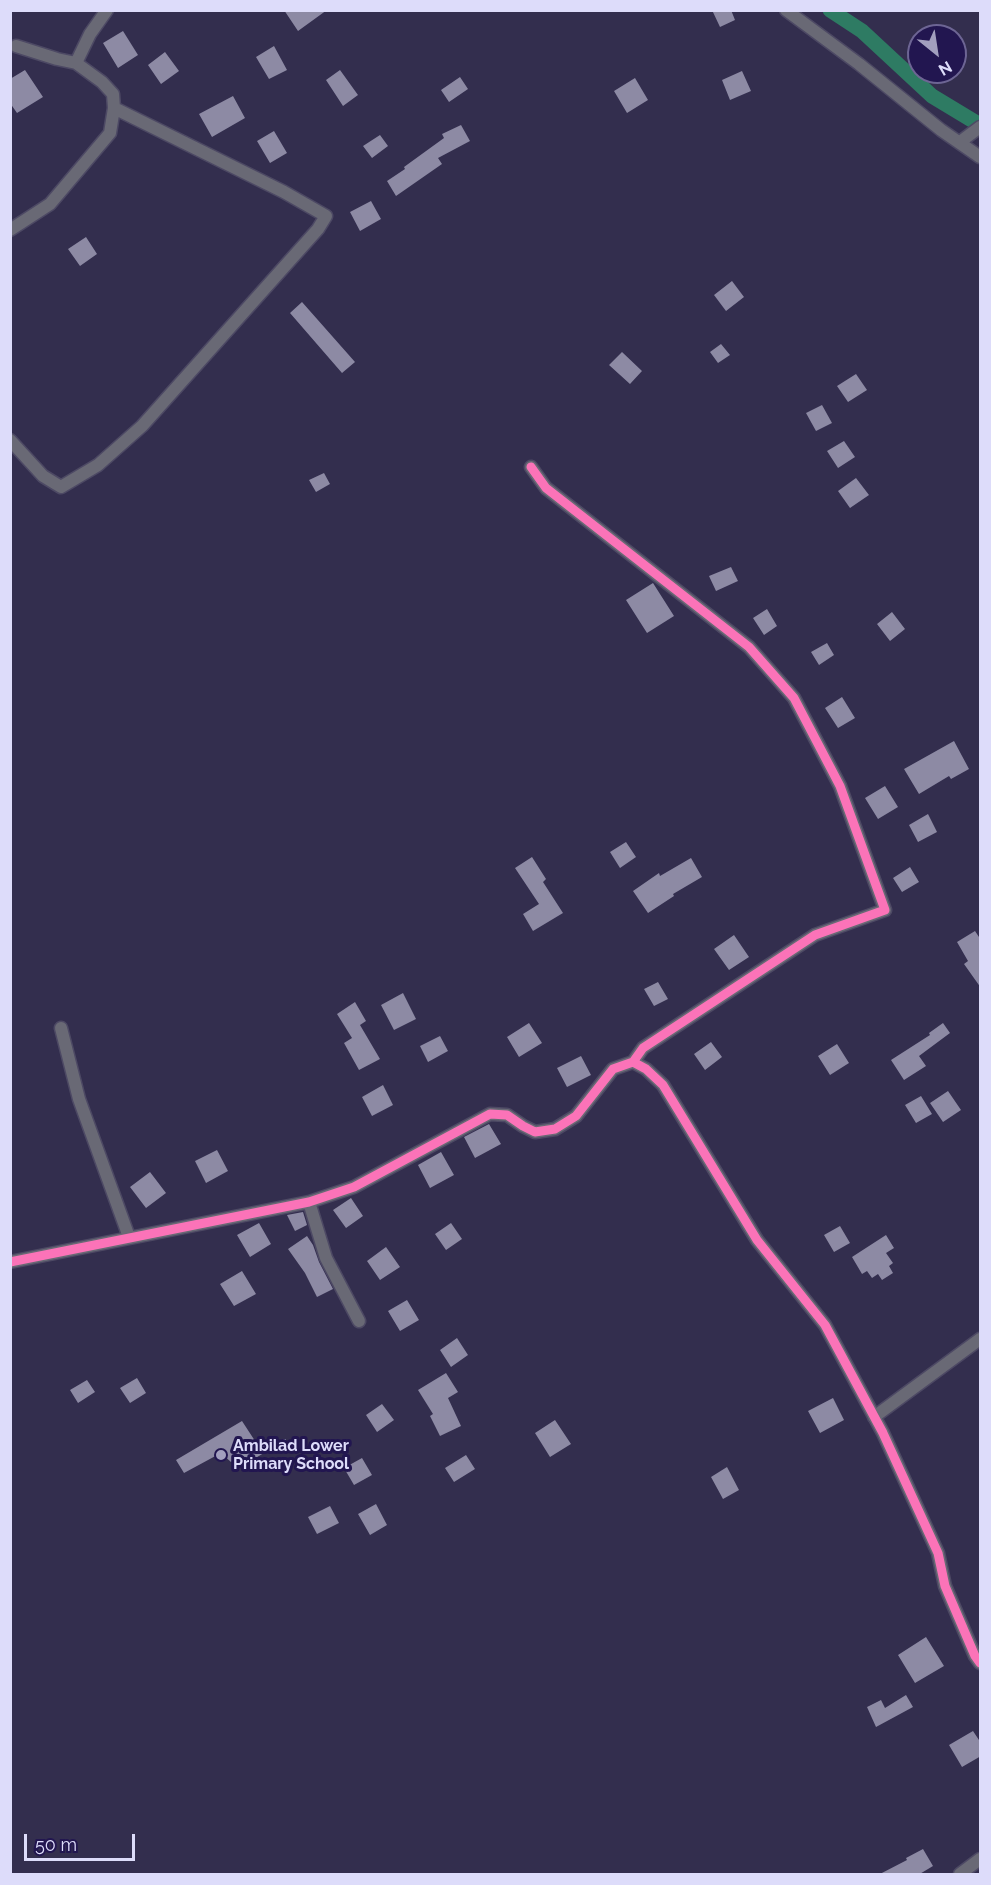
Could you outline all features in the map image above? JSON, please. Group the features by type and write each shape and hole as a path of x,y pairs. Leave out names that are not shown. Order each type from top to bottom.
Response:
{"street":[{"path":"76,63 90,34 107,10"},
{"path":"786,10 981,157"},
{"path":"10,230 50,204 110,133 114,108 113,94 102,82 76,63 16,46"},
{"path":"10,440 43,476 61,487 99,465 142,426 318,229 326,216 284,192 114,108"},
{"path":"960,142 981,127"},
{"path":"10,1262 309,1202 354,1187 490,1114 507,1115 535,1132 555,1129 576,1116 613,1069 633,1062 643,1048 815,935 885,910 840,786 794,698 749,647 546,488 531,467"},
{"path":"61,1028 79,1099 129,1237"},
{"path":"633,1062 646,1069 663,1085 757,1240 825,1325 874,1417 938,1553 945,1586 975,1656 981,1663"},
{"path":"309,1202 326,1258 360,1321"},
{"path":"874,1417 981,1339"},
{"path":"960,1875 981,1858"}],"building":[{"path":"284,10 327,10 298,31"},
{"path":"712,10 731,10 735,20 720,27"},
{"path":"123,31 138,55 118,68 103,43"},
{"path":"274,46 287,70 269,79 256,57"},
{"path":"165,52 179,71 161,84 148,65"},
{"path":"25,70 43,97 17,113 10,103 10,79"},
{"path":"340,70 358,95 343,106 326,80"},
{"path":"742,71 751,91 730,100 722,80"},
{"path":"460,77 468,89 449,102 441,90"},
{"path":"635,78 648,100 627,113 614,91"},
{"path":"233,96 245,118 212,137 199,114"},
{"path":"461,125 470,141 438,158 442,164 396,196 387,181 444,138 442,134"},
{"path":"274,131 287,153 270,163 257,141"},
{"path":"380,135 388,146 372,158 363,146"},
{"path":"371,201 381,219 360,231 350,212"},
{"path":"86,237 97,254 80,266 68,249"},
{"path":"732,281 744,297 726,311 714,295"},
{"path":"302,302 355,362 342,373 290,313"},
{"path":"721,344 730,355 718,363 710,352"},
{"path":"622,352 642,371 630,384 609,365"},
{"path":"856,374 867,390 848,402 837,386"},
{"path":"822,405 832,423 816,431 806,413"},
{"path":"844,441 855,457 838,468 827,451"},
{"path":"324,473 330,484 316,492 309,480"},
{"path":"856,478 869,495 850,508 838,491"},
{"path":"731,567 738,581 716,591 709,576"},
{"path":"653,583 674,616 647,633 626,600"},
{"path":"767,609 777,626 764,635 753,618"},
{"path":"892,612 905,629 890,641 877,624"},
{"path":"827,643 834,655 819,665 811,652"},
{"path":"842,697 855,718 838,728 825,708"},
{"path":"954,741 969,769 951,779 949,776 919,794 904,769"},
{"path":"885,786 898,807 878,819 865,798"},
{"path":"928,814 937,832 918,842 909,825"},
{"path":"626,842 636,857 620,868 610,852"},
{"path":"532,857 546,879 543,882 563,913 533,931 523,914 539,904 515,868"},
{"path":"691,858 702,877 673,894 674,896 648,913 633,891 659,873 660,876"},
{"path":"910,867 919,882 902,892 893,878"},
{"path":"975,931 981,940 981,988 964,964 968,961 957,942"},
{"path":"734,935 749,957 729,970 714,949"},
{"path":"658,982 668,999 654,1006 644,989"},
{"path":"403,993 416,1019 394,1030 381,1005"},
{"path":"355,1002 366,1021 360,1025 380,1059 359,1070 344,1043 352,1038 337,1014"},
{"path":"529,1023 542,1043 519,1057 507,1037"},
{"path":"943,1023 950,1033 919,1056 926,1066 904,1080 891,1060 930,1035 929,1033"},
{"path":"440,1036 448,1051 428,1062 420,1046"},
{"path":"711,1042 722,1057 705,1070 694,1054"},
{"path":"837,1044 849,1063 830,1075 818,1056"},
{"path":"581,1056 591,1075 567,1087 557,1068"},
{"path":"383,1085 393,1105 372,1116 362,1097"},
{"path":"948,1091 961,1110 943,1122 930,1103"},
{"path":"921,1096 932,1114 916,1123 905,1105"},
{"path":"489,1124 501,1144 475,1158 464,1137"},
{"path":"217,1150 228,1171 206,1183 195,1161"},
{"path":"441,1152 454,1175 430,1188 418,1165"},
{"path":"150,1172 166,1193 146,1208 130,1187"},
{"path":"351,1198 363,1216 346,1228 333,1210"},
{"path":"303,1212 307,1225 295,1231 287,1215"},
{"path":"259,1223 271,1244 250,1257 237,1235"},
{"path":"451,1223 462,1239 446,1250 435,1234"},
{"path":"840,1226 850,1243 834,1252 824,1235"},
{"path":"886,1235 894,1248 886,1253 893,1263 889,1266 893,1273 882,1280 878,1274 872,1278 867,1271 862,1274 852,1257"},
{"path":"307,1236 333,1289 317,1297 305,1273 288,1249"},
{"path":"386,1247 400,1267 380,1280 367,1261"},
{"path":"242,1271 256,1294 234,1306 220,1284"},
{"path":"407,1300 419,1320 400,1331 388,1311"},
{"path":"457,1338 468,1355 451,1367 440,1350"},
{"path":"446,1373 458,1392 448,1398 461,1426 440,1436 430,1416 433,1414 418,1390"},
{"path":"137,1378 146,1393 130,1403 120,1388"},
{"path":"87,1380 95,1392 78,1403 70,1390"},
{"path":"833,1398 844,1420 820,1433 808,1411"},
{"path":"382,1404 394,1420 377,1432 366,1415"},
{"path":"555,1420 571,1444 550,1457 535,1433"},
{"path":"242,1421 257,1444 286,1440 247,1463 240,1456 231,1462 221,1453 184,1473 176,1460"},
{"path":"466,1455 475,1469 454,1482 445,1468"},
{"path":"362,1458 372,1475 354,1485 344,1468"},
{"path":"727,1467 739,1490 723,1499 711,1477"},
{"path":"376,1504 387,1525 370,1535 358,1514"},
{"path":"330,1506 339,1523 317,1534 308,1517"},
{"path":"926,1637 944,1666 915,1683 898,1655"},
{"path":"906,1695 913,1707 876,1727 867,1707 881,1700 885,1708"},
{"path":"973,1731 981,1743 981,1756 962,1767 949,1745"},
{"path":"923,1849 933,1866 918,1875 878,1875 907,1860 906,1858"}],"waterway":[{"path":"830,10 862,31 932,96 980,125"}],"cycle path":[{"path":"531,467 546,488 749,647 794,698 840,786 885,910 815,935 643,1048 633,1062"},
{"path":"10,1262 309,1202 354,1187 490,1114 507,1115 535,1132 555,1129 576,1116 613,1069 633,1062 646,1069 663,1085 757,1240 825,1325 883,1433 938,1553 945,1586 980,1663"}],"place":[{"name":"Ambilad Lower Primary School","path":"221,1455"}]}
